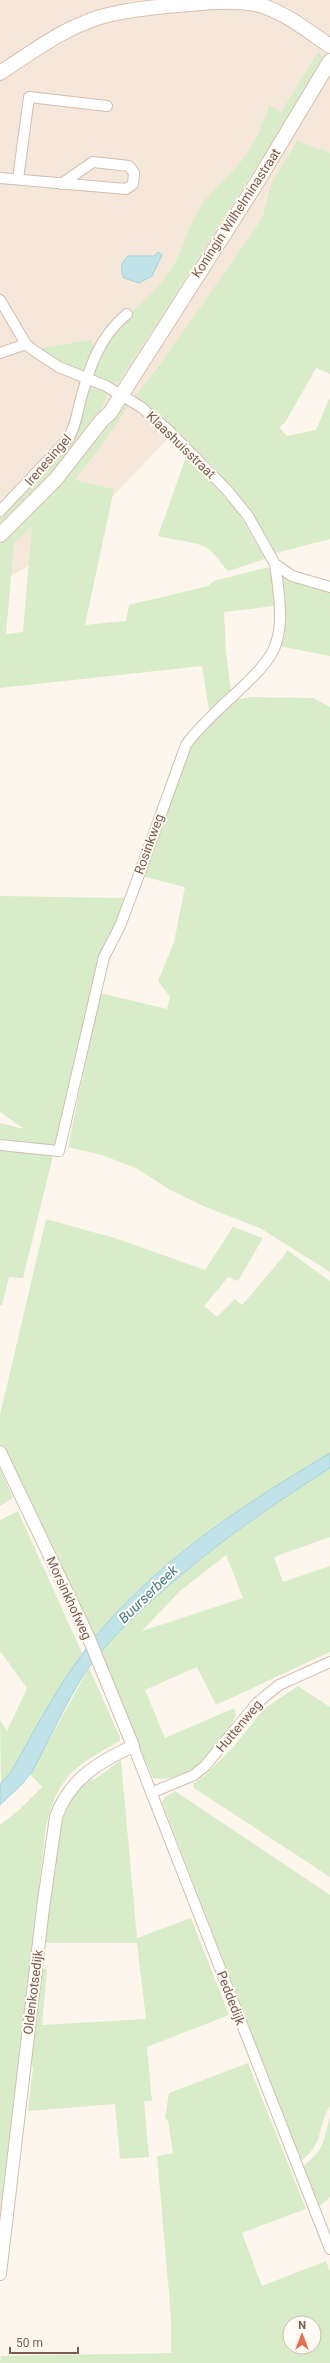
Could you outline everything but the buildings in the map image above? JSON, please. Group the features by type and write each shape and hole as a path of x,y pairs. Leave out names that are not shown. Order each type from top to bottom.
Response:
{"main road":[{"path":"0,74 65,32 110,14 141,8 224,1 248,1 281,14 330,46"},
{"name":"Koningin Wilhelminastraat","path":"0,535 56,479 102,420 110,413 119,394 134,377 139,364 256,184 330,61"}],"street":[{"path":"18,180 29,97 107,106"},
{"path":"0,178 61,184 126,189 133,184 134,173 129,166 93,162 61,184"},
{"name":"Klaashuisstraat","path":"0,300 26,344 43,358 86,377 119,394 141,407 167,429 227,490 248,516 275,564 292,576 330,587"},
{"name":"Irenesingel","path":"0,511 68,439 72,431 86,377 103,339 127,314"},
{"path":"0,353 26,344"},
{"name":"Rosinkweg","path":"0,1144 59,1151 104,957 130,900 186,745 195,731 268,660 274,649 279,614 275,564"},
{"name":"Morsinkhofweg","path":"0,1452 89,1640 133,1746"},
{"name":"Huttenweg","path":"151,1793 194,1775 205,1766 257,1703 273,1690 294,1677 330,1662"},
{"name":"Peddedijk","path":"133,1746 330,2249"},
{"name":"Oldenkotsedijk","path":"0,2274 42,1908 56,1817 60,1804 69,1791 89,1770 133,1746"}],"shaded area":[{"path":"0,0 330,0 330,213 221,383 72,539 0,583"}],"green space":[{"path":"318,52 323,56 322,61 284,124 119,382 111,383 92,374 107,345 121,325 168,274 178,257 196,214 254,143 264,121 269,105 281,112"},
{"path":"297,141 330,153 330,374 316,368 285,423 279,427 287,436 316,430 330,397 330,539 272,554 242,506 212,465 134,397 156,370 258,225 263,215 272,182"},
{"path":"91,340 94,346 82,371 55,360 39,348"},
{"path":"89,386 107,392 103,406 93,424 62,463 0,528 0,515 65,449"},
{"path":"129,405 102,445 75,480 114,489 85,625 126,621 129,605 208,586 214,581 269,567 274,589 274,606 224,612 226,651 231,692 209,710 202,666 0,688 0,540 119,406","holes":["32,526 23,632 6,634 14,543"]},
{"path":"186,457 235,507 265,559 228,571 207,548 190,542 158,536"},
{"path":"278,572 330,591 330,656 279,646"},
{"path":"250,697 313,698 330,707 330,1272 260,1228 203,1206 170,1190 138,1169 102,1155 68,1147 100,993 167,1009 170,997 158,981 174,942 185,887 141,876 186,754 200,731 235,700"},
{"path":"0,896 125,898 117,922 100,957 57,1142 54,1146 0,1139 0,1123 24,1129 0,1112"},
{"path":"0,1150 53,1156 23,1278 9,1277 2,1305 0,1305"},
{"path":"46,1219 118,1239 205,1270 233,1227 263,1238 238,1281 228,1277 204,1306 217,1317 235,1299 242,1305 284,1256 287,1250 330,1281 330,1453 257,1498 210,1530 165,1565 124,1604 93,1640 39,1517 28,1501 0,1443 0,1415"},
{"path":"330,1468 330,1537 274,1557 283,1582 330,1566 330,1652 216,1705 197,1667 145,1690 165,1738 232,1709 235,1710 236,1715 230,1727 214,1750 192,1769 166,1779 153,1778 99,1655 110,1640 138,1612 194,1564 260,1515","holes":["226,1555 243,1598 142,1631 180,1591"]},
{"path":"0,1469 13,1498 0,1506"},
{"path":"18,1511 82,1653 11,1772 1,1783 0,1720 7,1731 27,1688 0,1651 0,1520"},
{"path":"89,1668 120,1737 120,1741 80,1765 71,1774 56,1795 46,1827 0,2215 0,1825 19,1810 42,1787 30,1774"},
{"path":"298,1686 330,1707 330,1877 194,1788 193,1784 205,1775 233,1747 264,1709"},
{"path":"121,1760 137,1938 191,1918 229,2015 147,2047 152,2101 144,2101 149,2157 120,2159 115,2104 28,2111 33,2068 30,2060 40,1968 47,1969 42,2025 146,2019 137,1943 43,1943 57,1826 65,1803 86,1779 95,1779"},
{"path":"175,1791 330,1895 330,2106 314,2147 301,2161 162,1802 165,1797"},
{"path":"248,2063 306,2209 242,2233 262,2286 326,2261 330,2272 330,2363 0,2363 1,2356 171,2353 171,2317 157,2156 173,2153 168,2121 165,2118 169,2093"},
{"path":"330,2118 330,2197 319,2207 303,2166 320,2149"}],"water":[{"path":"158,252 162,255 152,276 139,283 124,278 122,267 123,262 128,256 154,256"},
{"name":"Buurserbeek","path":"330,1453 330,1468 219,1544 177,1578 119,1632 85,1673 32,1772 0,1805 0,1784 11,1772 56,1692 99,1633 127,1602 157,1573 223,1521"}]}
